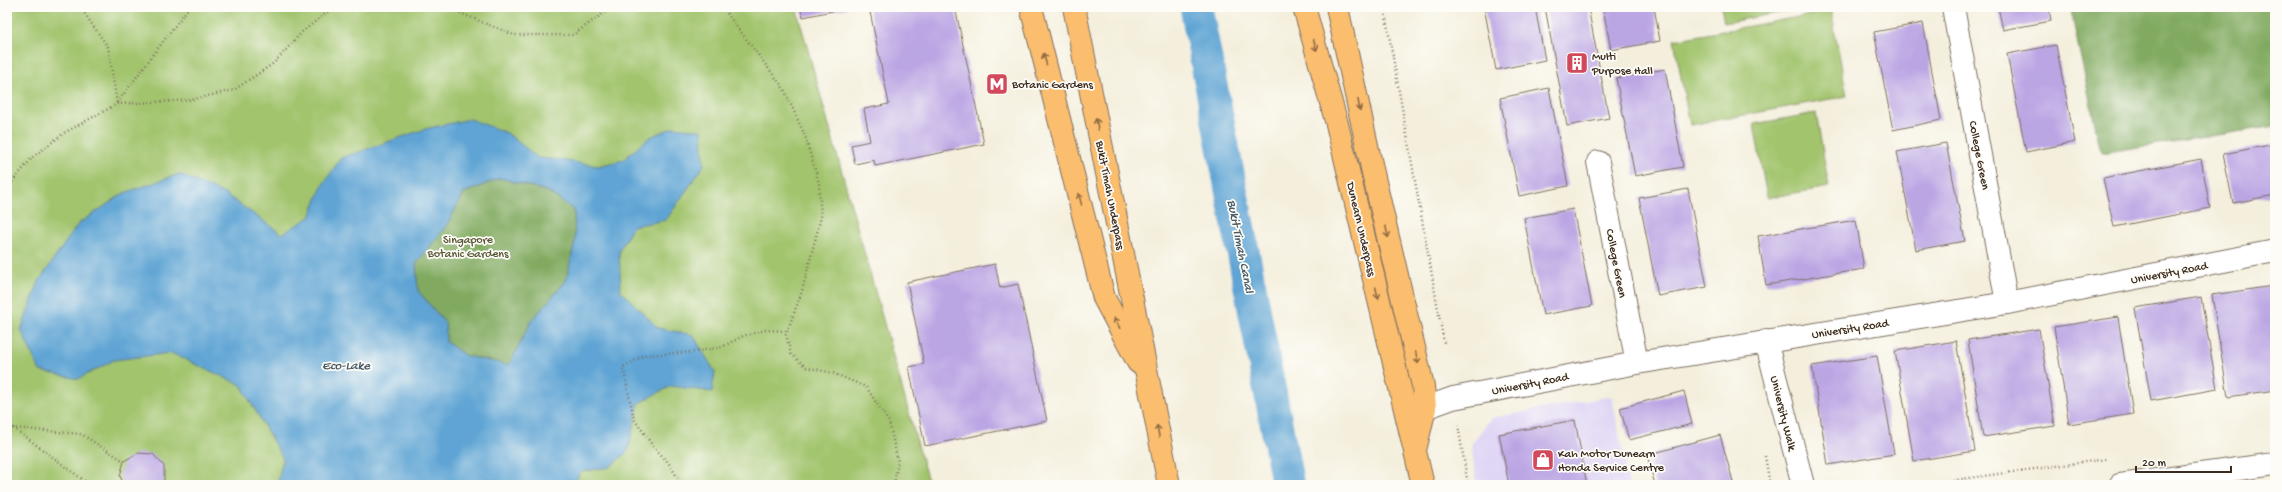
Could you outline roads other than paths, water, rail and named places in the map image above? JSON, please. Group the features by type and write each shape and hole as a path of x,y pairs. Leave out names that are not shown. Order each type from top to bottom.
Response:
{"highway":[{"path":"1031,7 1104,298 1149,382"},
{"name":"Bukit Timah Underpass","path":"1074,7 1169,485"},
{"name":"Dunearn Underpass","path":"1304,7 1337,124 1423,485"},
{"path":"1337,7 1373,173 1423,386 1425,408 1415,451"}],"street":[{"name":"College Green","path":"1952,7 2007,303"},
{"name":"College Green","path":"1598,162 1637,363"},
{"name":"University Road","path":"1425,408 1454,398 1637,363 2007,303 2275,251"},
{"name":"University Walk","path":"1766,341 1803,485"},
{"path":"2120,485 2275,464"}],"water":[{"name":"Eco-Lake","path":"470,119 507,133 538,158 598,166 623,160 650,137 674,127 702,130 704,165 666,220 633,226 619,251 621,291 658,328 693,335 715,372 712,392 671,386 639,403 628,451 610,467 580,472 574,485 277,485 283,459 241,385 171,353 114,360 78,379 40,371 21,330 39,281 78,224 124,193 179,174 225,194 282,234 310,217 322,186 341,158 425,129","holes":["500,178 547,191 574,210 575,241 566,281 532,320 509,365 466,356 446,342 445,323 418,291 416,264 446,226 464,193"]}],"waterway":[{"name":"Bukit Timah Canal","path":"1196,7 1288,485"}],"place":[{"name":"Multi Purpose Hall","path":"1577,63"},
{"name":"Botanic Gardens","path":"997,84"},
{"name":"Kah Motor Dunearn Honda Service Centre","path":"1543,460"}],"park label":[{"name":"Singapore Botanic Gardens","path":"468,246"}]}
